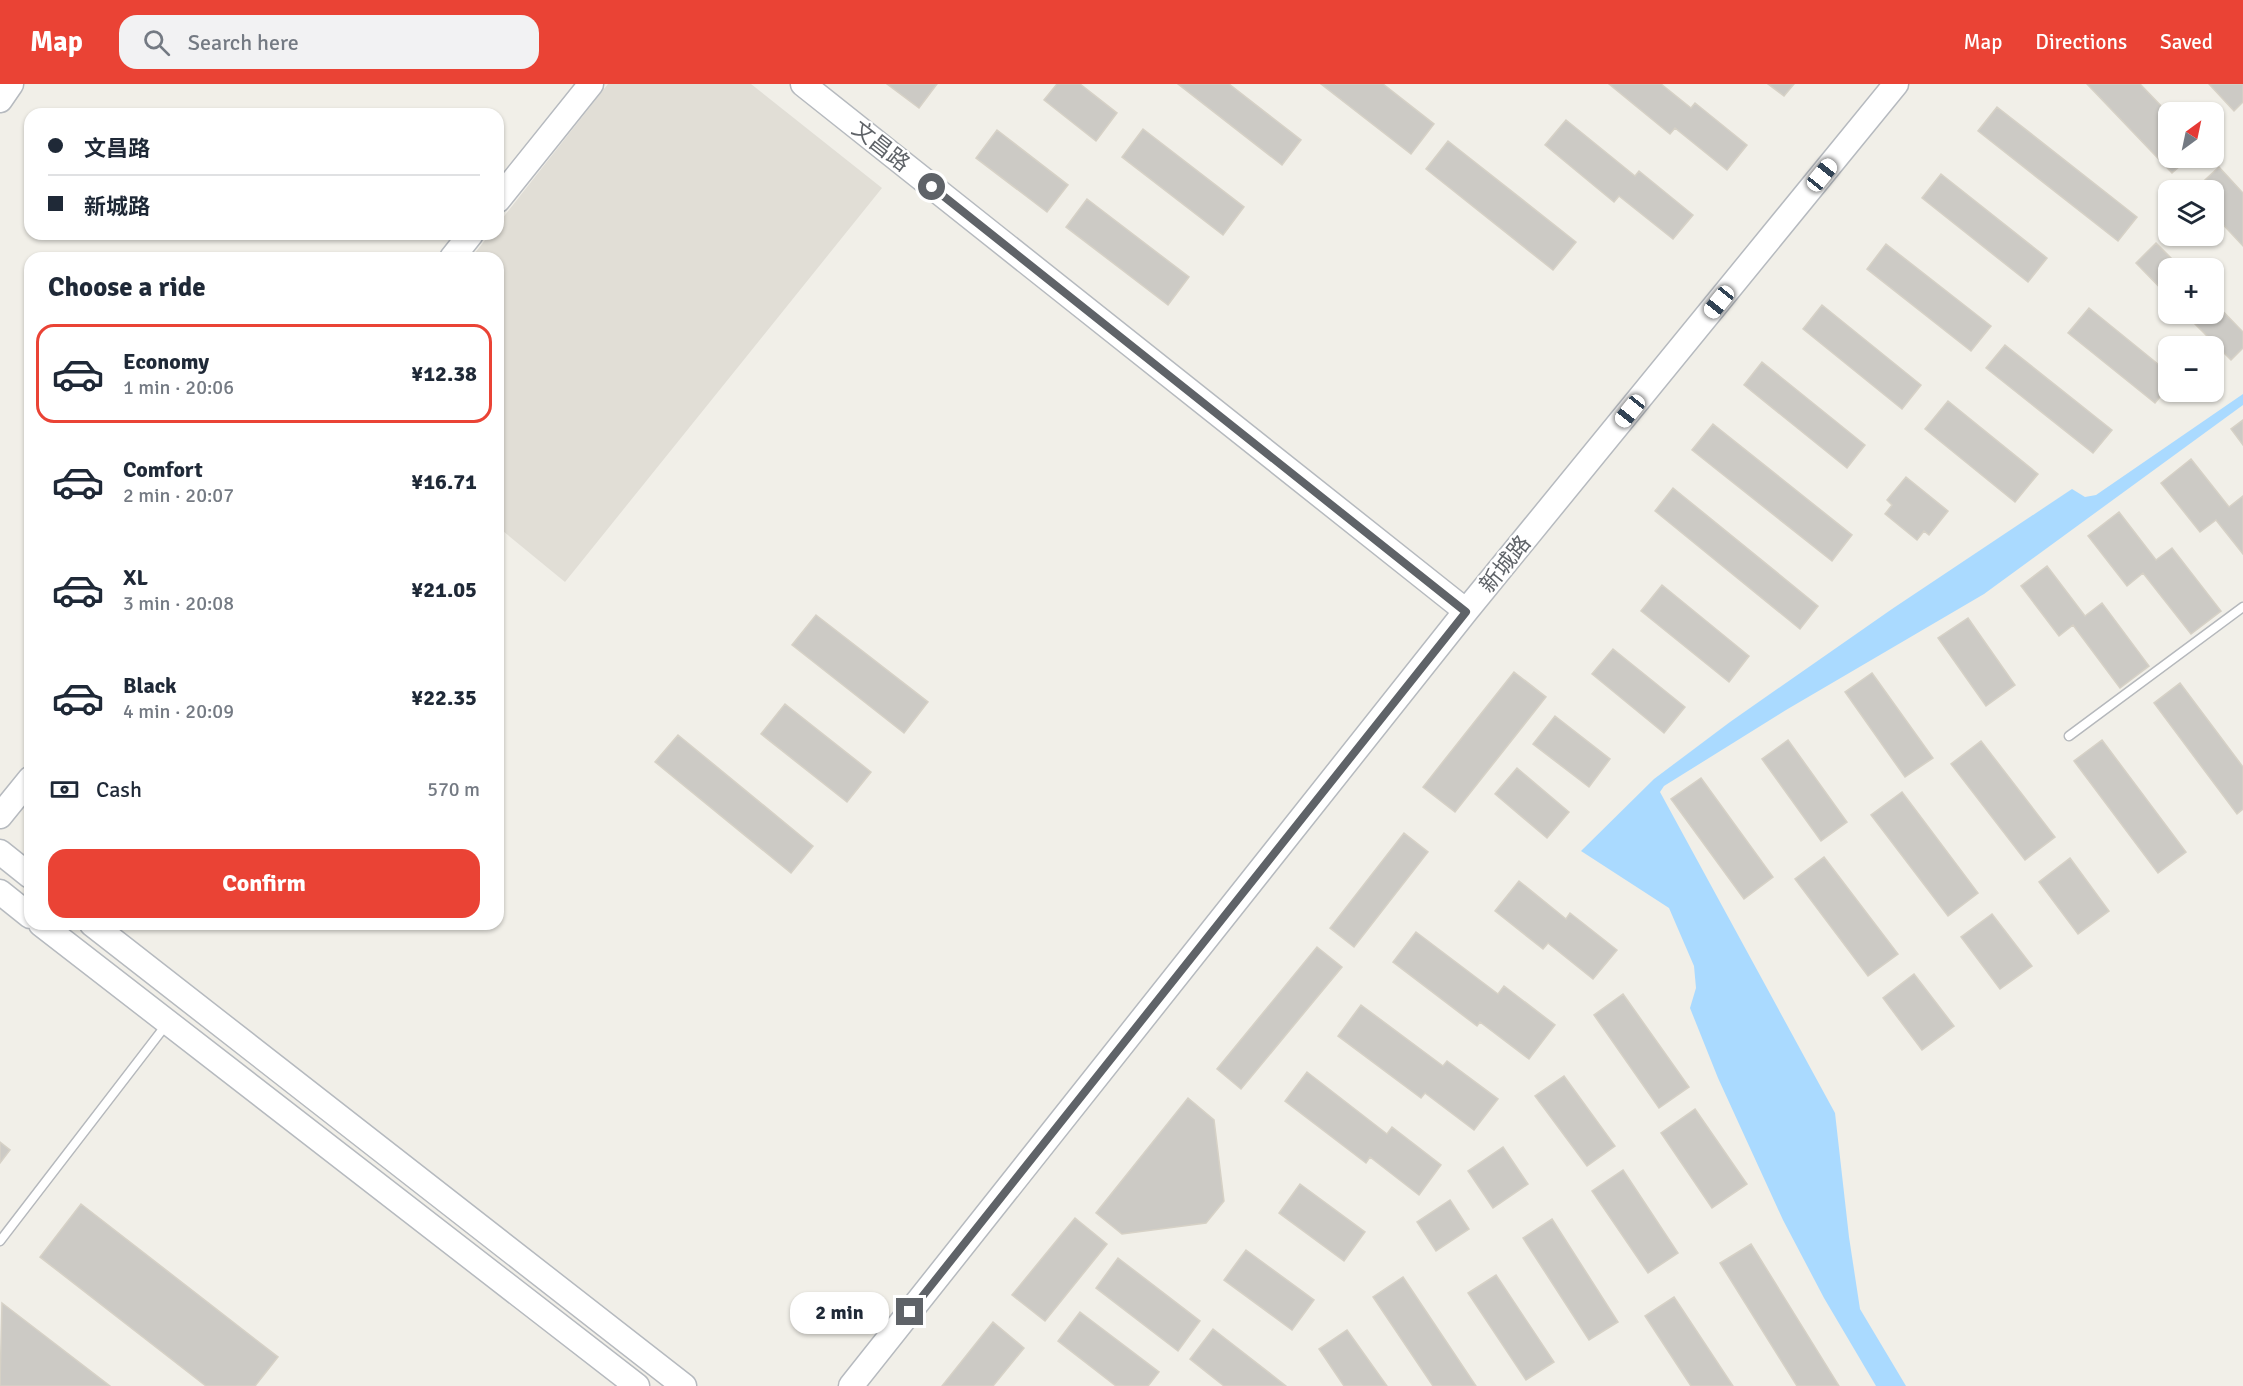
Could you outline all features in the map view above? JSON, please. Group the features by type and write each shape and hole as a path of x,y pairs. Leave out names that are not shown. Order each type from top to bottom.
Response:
{"street":[{"path":"0,100 11,84"},
{"path":"504,193 591,84"},
{"name":"文昌路","path":"803,84 1466,612"},
{"name":"新城路","path":"851,1386 1466,612 1896,84"},
{"path":"457,252 466,240"},
{"path":"0,816 24,786"},
{"path":"0,852 24,871"},
{"path":"0,892 24,911"},
{"path":"49,930 637,1386"},
{"path":"100,930 684,1386"}],"lane":[{"path":"2069,736 2243,607"},
{"path":"0,1241 168,1024"}],"shaded area":[{"path":"608,84 751,84 882,188 565,582 504,532 504,252 476,252 485,240 504,240 504,216"}],"water":[{"path":"2243,394 2243,405 1984,594 1786,710 1664,786 1660,792 1835,1113 1849,1237 1860,1309 1906,1386 1876,1386 1824,1298 1783,1220 1718,1078 1690,1008 1696,988 1694,966 1669,908 1581,851 1654,779 1730,722 1892,609 2072,489 2085,497 2096,495"}],"building":[{"path":"887,84 937,84 919,108"},
{"path":"1057,84 1080,84 1117,113 1096,141 1044,100"},
{"path":"1178,84 1229,84 1301,140 1282,165"},
{"path":"1321,84 1383,84 1434,124 1411,154"},
{"path":"1609,84 1661,84 1691,108 1695,103 1747,145 1727,170 1675,128 1670,134"},
{"path":"1768,84 1794,84 1784,96"},
{"path":"2087,84 2140,84 2158,103 2158,158"},
{"path":"2209,84 2243,84 2243,102 2234,111"},
{"path":"1997,107 2137,217 2118,241 1978,131"},
{"path":"1566,120 1635,176 1639,171 1693,215 1673,239 1619,196 1614,202 1545,145"},
{"path":"1143,129 1244,207 1223,235 1122,157"},
{"path":"997,130 1068,185 1047,212 976,158"},
{"path":"1448,141 1576,242 1553,270 1426,169"},
{"path":"2167,168 2178,168 2172,173"},
{"path":"2220,168 2243,193 2243,246 2224,226 2224,180 2205,180"},
{"path":"1941,174 2047,258 2028,282 1922,198"},
{"path":"1087,199 1189,277 1168,305 1066,227"},
{"path":"2156,243 2171,258 2158,258 2158,286 2136,263"},
{"path":"1886,244 1991,326 1971,351 1867,269"},
{"path":"1822,305 1921,385 1902,409 1803,329"},
{"path":"2089,308 2158,364 2158,399 2155,403 2068,333"},
{"path":"2224,312 2243,332 2243,348 2231,360 2224,353 2224,336 2207,336 2195,324 2224,324"},
{"path":"2005,345 2112,430 2093,453 1986,368"},
{"path":"1762,362 1865,445 1847,468 1744,385"},
{"path":"1948,401 2038,474 2015,502 1925,429"},
{"path":"2243,420 2243,445 2231,429"},
{"path":"1713,424 1852,535 1832,561 1692,450"},
{"path":"2191,459 2229,507 2243,496 2243,554 2216,520 2200,532 2161,483"},
{"path":"1906,477 1948,511 1929,535 1924,531 1917,540 1885,514 1892,505 1887,500"},
{"path":"1673,488 1818,606 1800,629 1655,511"},
{"path":"2119,512 2156,560 2172,548 2221,611 2191,634 2143,573 2127,586 2088,536"},
{"path":"2047,566 2085,616 2102,603 2149,666 2120,688 2073,625 2059,636 2021,586"},
{"path":"1662,585 1749,656 1729,682 1641,611"},
{"path":"816,615 928,702 904,733 792,645"},
{"path":"1968,618 2015,685 1986,706 1938,638"},
{"path":"1613,649 1685,707 1664,733 1592,674"},
{"path":"1514,672 1546,697 1455,812 1423,787"},
{"path":"1872,673 1933,758 1905,777 1845,692"},
{"path":"2180,683 2243,767 2243,809 2237,814 2154,703"},
{"path":"785,704 871,772 847,802 761,734"},
{"path":"1555,716 1610,759 1589,787 1533,744"},
{"path":"678,735 813,846 791,873 655,762"},
{"path":"1788,740 1847,822 1821,841 1762,759"},
{"path":"2102,740 2186,852 2158,873 2074,761"},
{"path":"1981,741 2055,837 2025,860 1951,764"},
{"path":"1517,768 1569,812 1547,838 1495,794"},
{"path":"1701,778 1773,877 1744,899 1671,799"},
{"path":"1902,792 1978,893 1948,916 1871,815"},
{"path":"1404,833 1428,852 1354,947 1330,928"},
{"path":"1824,857 1898,954 1868,976 1795,879"},
{"path":"2070,858 2109,911 2078,934 2039,882"},
{"path":"1519,881 1566,919 1570,913 1617,950 1593,979 1548,943 1543,949 1495,911"},
{"path":"1992,914 2032,966 2000,989 1961,937"},
{"path":"1416,932 1498,994 1504,986 1555,1025 1529,1059 1480,1022 1477,1026 1393,962"},
{"path":"1317,947 1342,967 1241,1089 1217,1069"},
{"path":"1914,974 1954,1026 1922,1050 1883,998"},
{"path":"1623,994 1689,1087 1659,1108 1594,1015"},
{"path":"1361,1005 1443,1066 1447,1061 1498,1099 1474,1130 1425,1093 1421,1098 1338,1036"},
{"path":"1307,1072 1387,1134 1392,1127 1441,1165 1419,1195 1370,1157 1366,1163 1285,1101"},
{"path":"1564,1076 1615,1146 1587,1166 1535,1096"},
{"path":"1188,1098 1214,1120 1224,1201 1206,1223 1122,1234 1096,1213"},
{"path":"1695,1109 1747,1184 1712,1208 1661,1133"},
{"path":"0,1142 10,1150 0,1163"},
{"path":"1503,1147 1528,1184 1493,1208 1468,1171"},
{"path":"1623,1170 1678,1253 1648,1273 1592,1191"},
{"path":"1300,1184 1365,1232 1344,1261 1279,1213"},
{"path":"1450,1200 1469,1229 1436,1251 1417,1222"},
{"path":"81,1204 278,1357 255,1386 206,1386 40,1257"},
{"path":"1075,1218 1107,1244 1045,1321 1012,1295"},
{"path":"1552,1219 1618,1322 1589,1340 1523,1238"},
{"path":"1751,1244 1839,1386 1797,1386 1720,1263"},
{"path":"1246,1250 1314,1300 1292,1330 1224,1280"},
{"path":"1118,1258 1200,1321 1178,1351 1096,1288"},
{"path":"1496,1275 1554,1362 1526,1380 1468,1293"},
{"path":"1403,1277 1476,1386 1433,1386 1373,1297"},
{"path":"1674,1297 1733,1386 1691,1386 1645,1316"},
{"path":"2,1303 110,1386 0,1386"},
{"path":"1080,1312 1159,1372 1148,1386 1116,1386 1058,1341"},
{"path":"993,1322 1024,1348 993,1386 942,1386"},
{"path":"1213,1329 1286,1386 1224,1386 1190,1359"},
{"path":"1347,1330 1387,1386 1344,1386 1319,1349"}],"route":[{"path":"910,1312 1466,612 932,187"}]}
